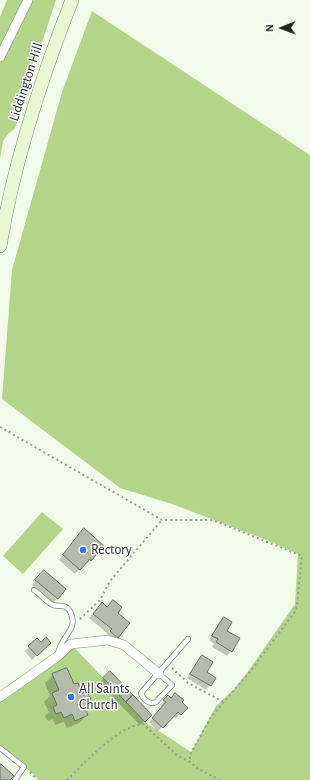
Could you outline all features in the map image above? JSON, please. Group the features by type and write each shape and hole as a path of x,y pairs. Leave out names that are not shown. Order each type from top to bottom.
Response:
{"main road":[{"name":"Liddington Hill","path":"0,246 14,181 31,118 50,58 72,0"}],"street":[{"path":"0,57 28,0"},
{"path":"0,697 58,656 71,644 108,640 124,645 159,674"}],"lane":[{"path":"34,590 52,606 61,605 66,607 71,614 73,620 72,626 59,648 58,656"},
{"path":"159,674 172,685 156,702 153,704 149,703 142,697 141,693 188,639"},
{"path":"0,748 24,767 15,780"}],"path":[{"path":"0,427 162,520 210,520 218,522 302,556 297,605 294,613 249,673 211,717 190,755 190,762"},
{"path":"72,626 95,606 100,600 110,581 162,520"},
{"path":"179,675 188,683 224,702"},
{"path":"67,780 116,736 143,724 178,756 220,780"},
{"path":"24,767 37,780"}],"green space":[{"path":"7,0 56,0 40,49 30,70 21,115 14,129 3,141 0,159 0,17"},
{"path":"92,11 310,155 310,780 39,780 0,748 0,697 71,644 145,722 191,752 216,706 235,688 249,670 295,604 298,554 259,537 172,504 120,488 2,399 12,270 62,92"},
{"path":"42,512 63,529 23,574 3,556"}],"building":[{"name":"Rectory","path":"84,528 104,546 91,561 90,559 80,570 63,555"},
{"path":"44,570 66,589 58,599 35,580"},
{"path":"113,600 122,607 118,613 130,623 118,638 110,631 112,629 93,614 102,602 107,607"},
{"path":"224,617 232,622 227,631 240,638 232,652 216,642 218,639 212,636"},
{"path":"46,637 51,643 37,656 28,646 37,638 41,642"},
{"path":"202,655 213,662 207,672 216,678 211,686 190,674"},
{"name":"All Saints Church","path":"67,668 74,684 78,683 82,693 87,691 91,700 86,702 88,707 85,709 88,715 75,721 72,714 64,718 61,712 56,714 53,707 57,705 52,693 59,690 52,674"},
{"path":"110,671 133,695 126,702 103,678"},
{"path":"175,693 184,700 182,702 188,708 181,715 178,712 163,728 152,718 166,702 163,700 168,695 171,698"},
{"path":"133,695 152,715 145,722 126,702"},
{"path":"1,764 14,776 10,780 0,780"}],"place":[{"name":"Rectory","path":"83,550"},
{"name":"All Saints Church","path":"71,697"}]}
